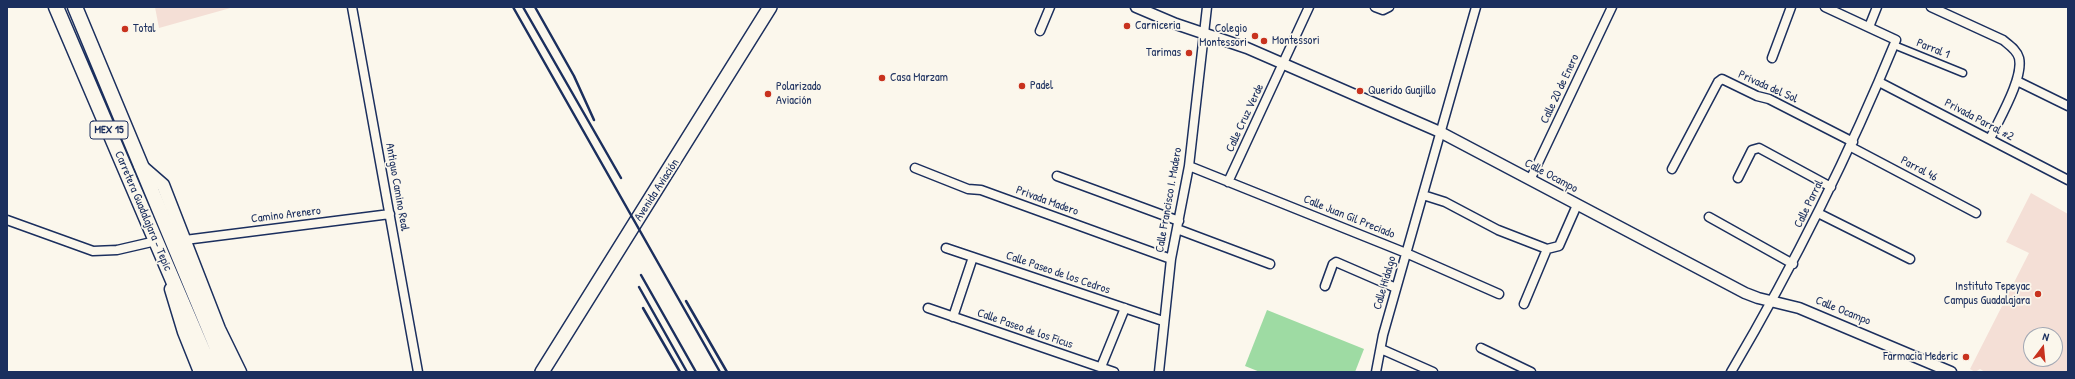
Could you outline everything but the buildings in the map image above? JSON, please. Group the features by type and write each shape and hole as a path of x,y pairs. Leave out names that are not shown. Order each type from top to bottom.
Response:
{"highway":[{"name":"Carretera Guadalajara - Tepic","path":"56,7 212,372"},
{"name":"Carretera Guadalajara - Tepic","path":"75,7 227,372"}],"main road":[{"name":"Avenida Aviación","path":"542,372 770,7"},
{"path":"140,165 163,185 219,329 240,372"},
{"path":"158,247 184,332 200,372"}],"street":[{"name":"Antiguo Camino Real","path":"352,7 418,372"},
{"path":"1040,31 1050,7"},
{"name":"Calle Ocampo","path":"1136,7 1176,24 1205,33 1283,63 1440,132 1745,293 1772,302 1799,308 1951,372"},
{"name":"Calle Francisco I. Madero","path":"1159,372 1163,321 1171,259 1189,166 1207,7"},
{"name":"Calle Cruz Verde","path":"1228,182 1309,7"},
{"path":"1375,7 1383,10 1389,7"},
{"name":"Calle Hidalgo","path":"1376,372 1380,349 1396,288 1476,7"},
{"name":"Calle 20 de Enero","path":"1530,180 1612,7"},
{"path":"1772,58 1791,7"},
{"path":"1825,7 1869,28 1895,43"},
{"path":"1869,28 1877,7"},
{"path":"1930,7 2003,40 2013,48 2019,58 2017,81 1990,139"},
{"name":"Parral 1","path":"1895,43 1963,73"},
{"name":"Calle Parral","path":"1732,372 1793,264 1852,144 1895,43"},
{"name":"Privada del Sol","path":"1672,169 1718,82 1722,79 1757,96 1769,99 1852,144"},
{"path":"2017,81 2068,106"},
{"name":"Privada Parral #2","path":"1879,82 2068,180"},
{"name":"Parral 46","path":"1852,144 1976,213"},
{"path":"1738,178 1752,150 1755,148 1831,187"},
{"name":"Calle Juan Gil Preciado","path":"1189,166 1406,253 1499,294"},
{"name":"Privada Madero","path":"914,168 968,189 981,190 1171,259"},
{"path":"1057,176 1179,221"},
{"path":"1423,195 1445,202 1498,230 1547,249 1559,246 1577,205"},
{"path":"1818,212 1910,259"},
{"name":"Camino Arenero","path":"185,240 390,214"},
{"path":"1709,217 1793,264"},
{"path":"7,220 93,251 158,247"},
{"path":"1177,229 1270,264"},
{"name":"Calle Paseo de los Cedros","path":"946,248 1163,321"},
{"path":"1524,304 1547,249"},
{"path":"953,317 973,257"},
{"path":"1325,286 1333,264 1340,263 1396,288"},
{"name":"Calle Paseo de los Ficus","path":"928,308 1114,372"},
{"path":"1101,368 1125,308"},
{"path":"1481,348 1531,372"},
{"path":"1380,349 1433,372"}],"shaded area":[{"path":"155,7 234,7 159,28"},
{"name":"Instituto Tepeyac Campus Guadalajara","path":"2031,193 2068,214 2068,372 1985,372 1980,369 1975,372 1970,369 2029,253 2006,242"}],"green space":[{"path":"1267,310 1364,349 1355,372 1260,372 1245,366"}],"railway":[{"path":"513,7 720,372"},
{"path":"523,7 621,178"},
{"path":"535,7 574,76 594,120"},
{"path":"641,275 696,372"},
{"path":"639,287 687,372"},
{"path":"686,301 727,372"},
{"path":"643,308 680,372"}],"place":[{"name":"Carniceria","path":"1127,26"},
{"name":"Total","path":"125,29"},
{"name":"Colegio Montessori","path":"1255,36"},
{"name":"Montessori","path":"1264,41"},
{"name":"Tarimas","path":"1189,53"},
{"name":"Casa Marzam","path":"882,78"},
{"name":"Padel","path":"1022,86"},
{"name":"Querido Guajillo","path":"1360,91"},
{"name":"Polarizado Aviación","path":"768,94"},
{"name":"Instituto Tepeyac Campus Guadalajara","path":"2038,294"},
{"name":"Farmacia Mederic","path":"1966,357"}]}
